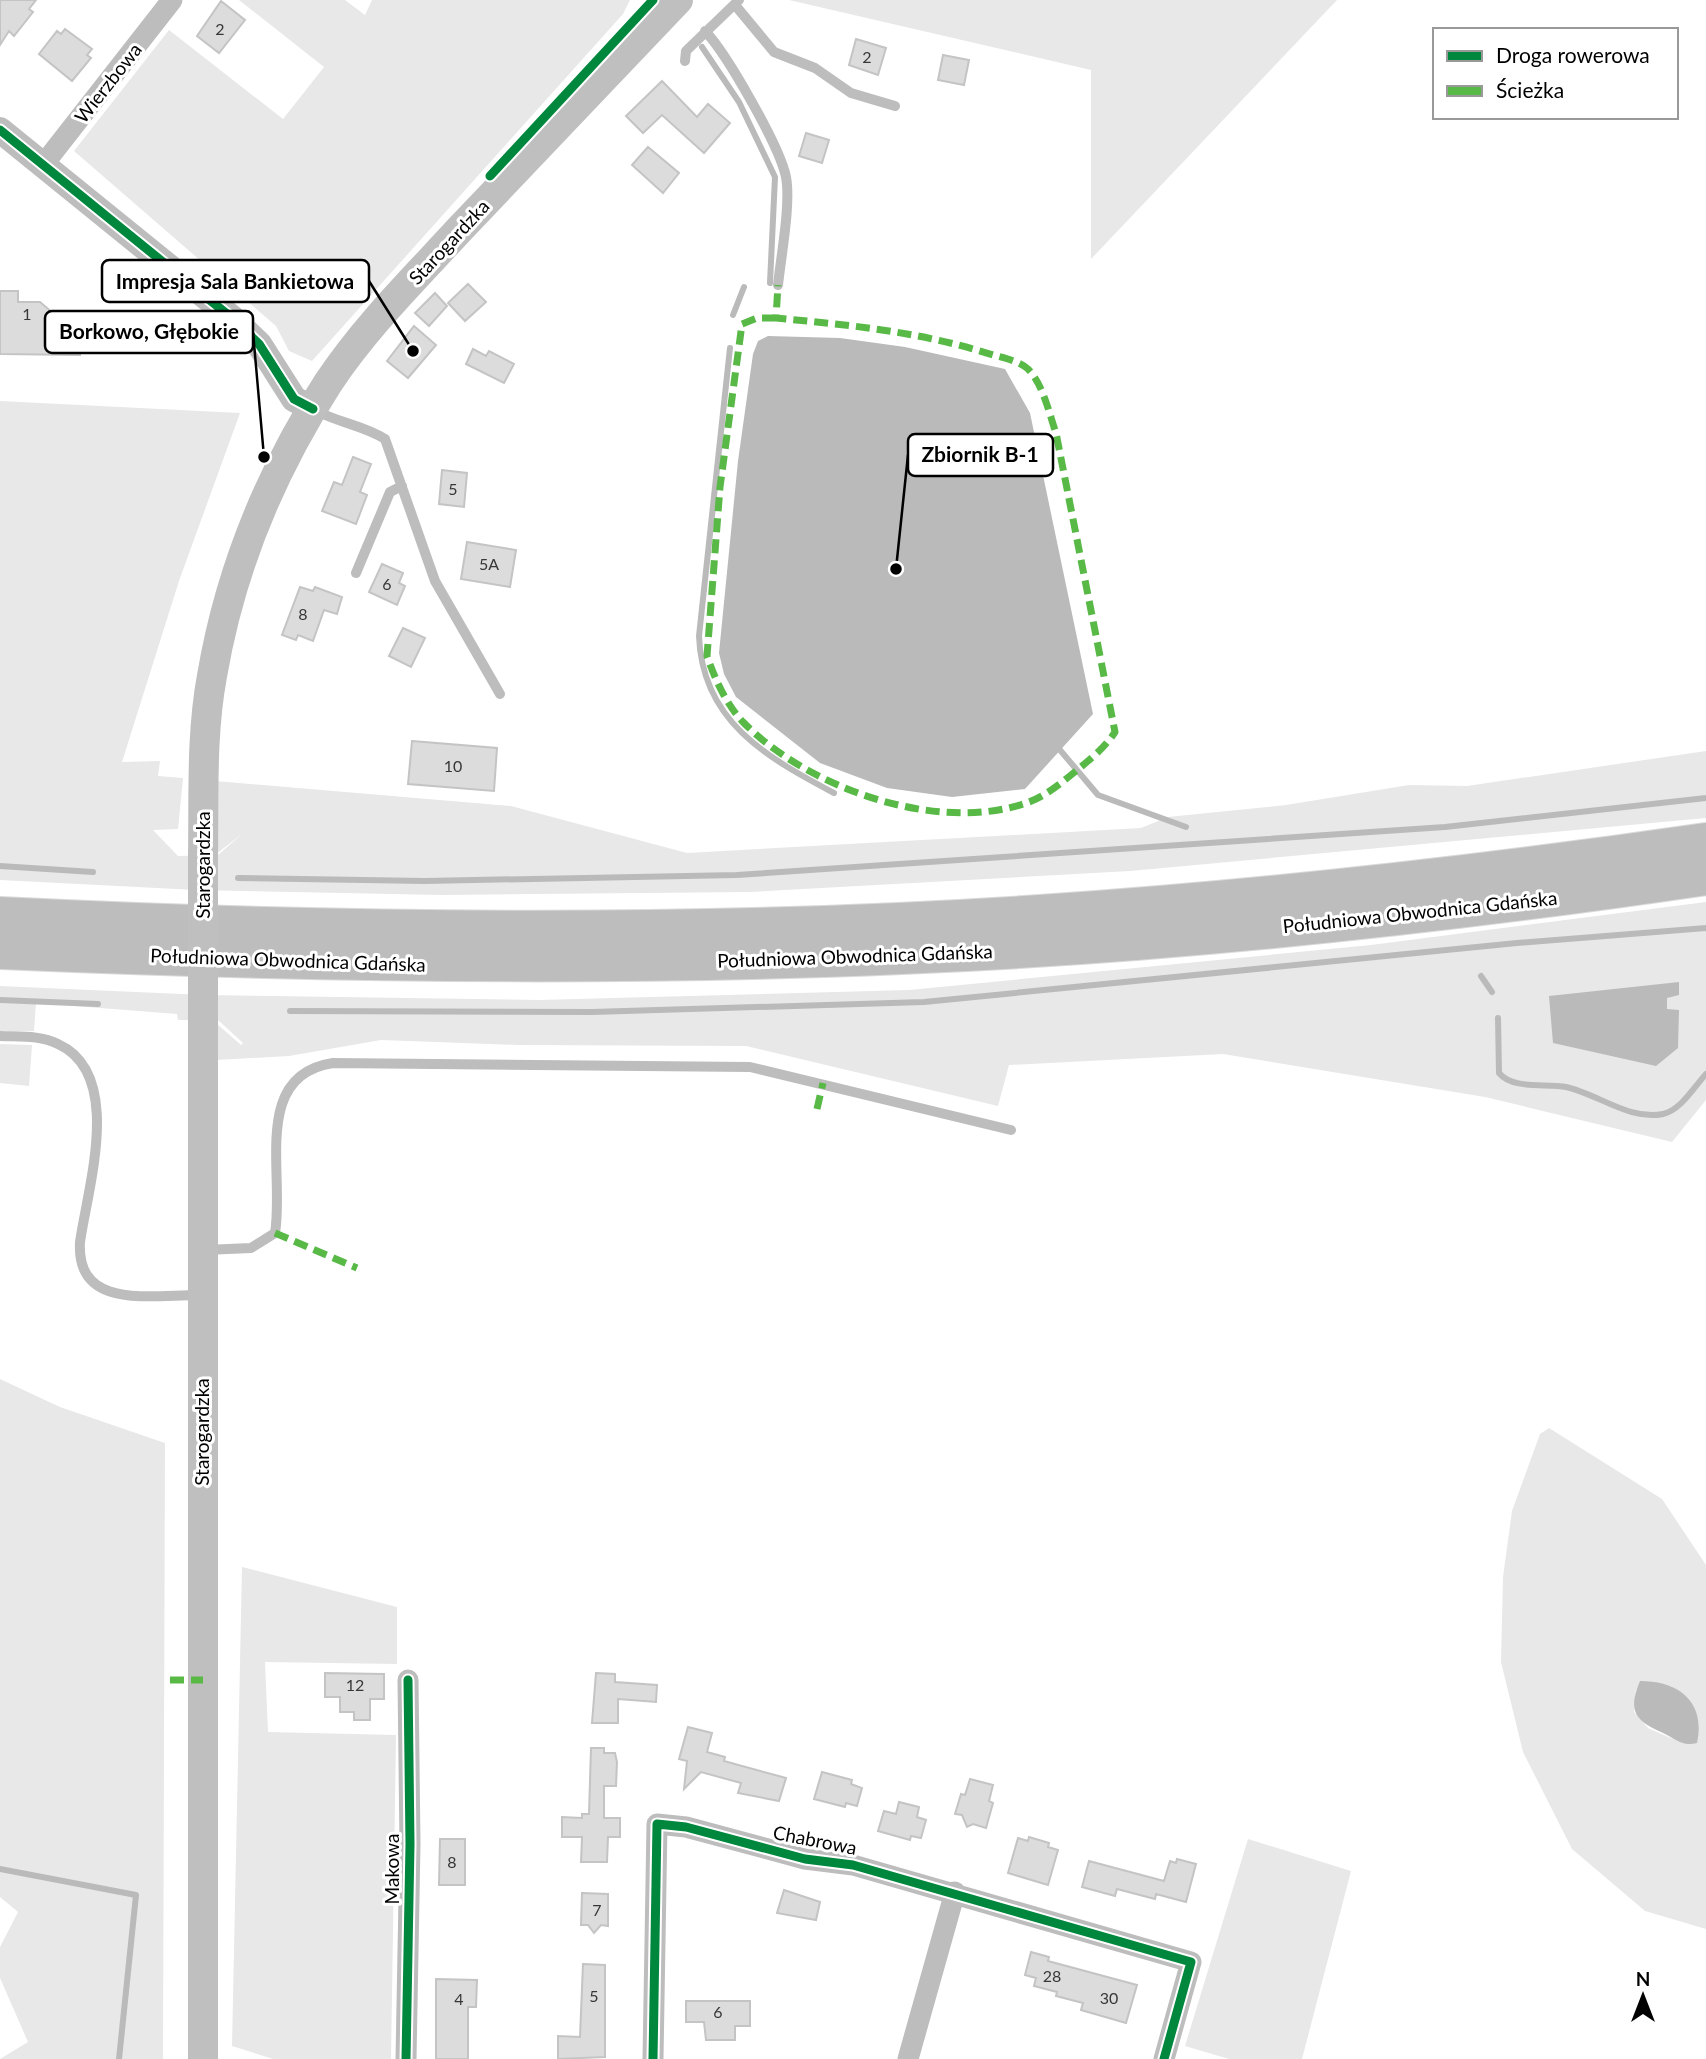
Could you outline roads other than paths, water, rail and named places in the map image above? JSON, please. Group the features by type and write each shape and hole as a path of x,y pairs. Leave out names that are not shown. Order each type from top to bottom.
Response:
{"highway":[{"name":"Południowa Obwodnica Gdańska","path":"0,916 351,928 802,925 1038,914 1279,894 1564,862 1706,842"},
{"name":"Południowa Obwodnica Gdańska","path":"0,950 316,962 454,964 700,962 906,955 1069,946 1286,927 1566,896 1706,876"}],"main road":[{"name":"Starogardzka","path":"203,2059 202,856 205,730 221,630 239,565 264,499 313,409 347,357 402,291 678,0"}],"street":[{"name":"Wierzbowa","path":"43,165 172,0"},
{"path":"0,130 232,318 259,344 294,398 313,409"},
{"name":"Makowa","path":"406,2059 410,1844 408,1680"},
{"name":"Chabrowa","path":"653,2059 657,1824 686,1827 806,1859 853,1865 955,1892 1191,1962 1164,2059"},
{"path":"908,2059 955,1892"}],"lane":[{"path":"685,61 686,51 737,2 774,52 815,68 852,93 895,106"},
{"path":"705,31 718,44 749,97 784,171 786,192 778,285"},
{"path":"313,409 334,421 370,429 385,439 435,581 500,694"},
{"path":"356,573 390,492 402,486"},
{"path":"0,1036 41,1038 59,1044 74,1055 93,1084 98,1119 79,1260 85,1274 109,1293 202,1295"},
{"path":"202,1250 251,1248 275,1233 279,1210 280,1104 287,1088 300,1074 324,1065 750,1068 1011,1130"}],"waterway":[{"path":"702,47 739,102 775,177 770,283"},
{"path":"733,315 744,287"},
{"path":"730,348 699,636 703,666 712,691 725,714 742,733 762,750 834,793"},
{"path":"1060,750 1098,795 1186,827"},
{"path":"238,878 425,881 737,875 1445,827 1706,798"},
{"path":"0,866 93,872"},
{"path":"290,1011 592,1012 924,1002 1517,943 1706,928"},
{"path":"1481,976 1492,992"},
{"path":"0,1000 98,1004"},
{"path":"1498,1018 1499,1073 1513,1082 1566,1087 1638,1114 1651,1115 1663,1114 1676,1108 1706,1074"},
{"path":"0,1869 136,1895 119,2059"}],"place":[{"name":"Impresja Sala Bankietowa","path":"413,351"},
{"name":"Borkowo, Głębokie","path":"264,457"},
{"name":"Zbiornik B-1","path":"896,569"}]}
